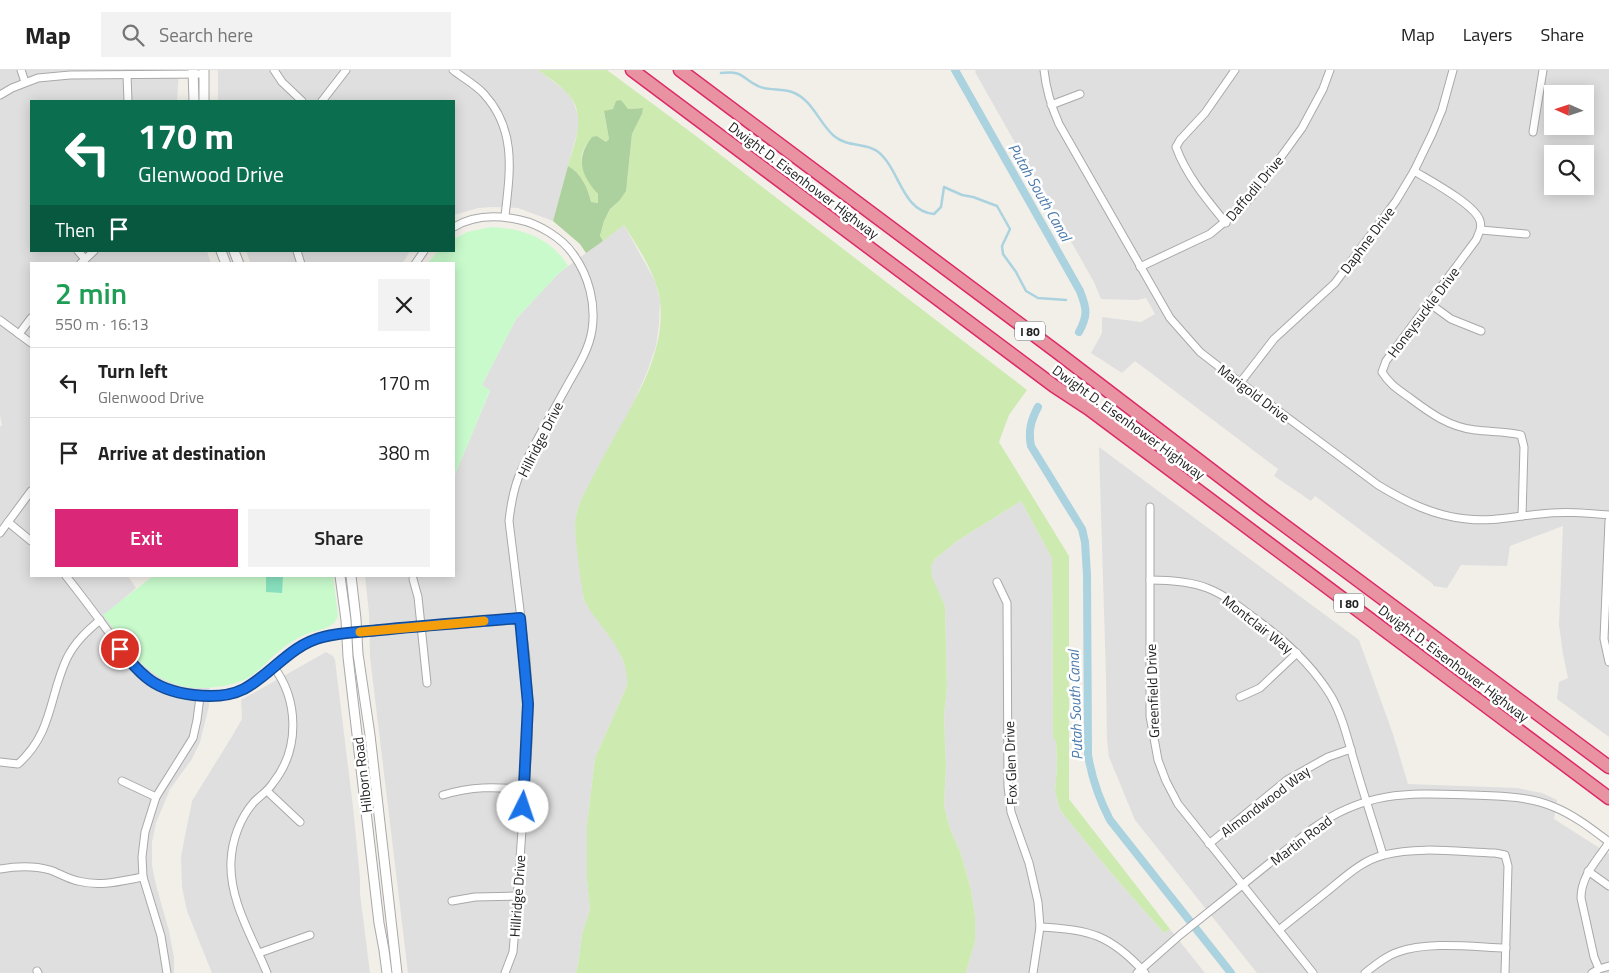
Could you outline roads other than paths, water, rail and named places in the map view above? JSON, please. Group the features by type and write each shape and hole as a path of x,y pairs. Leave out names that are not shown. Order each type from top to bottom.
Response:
{"highway":[{"name":"Dwight D. Eisenhower Highway","path":"632,70 1609,798"},
{"name":"Dwight D. Eisenhower Highway","path":"680,70 1057,352 1260,508 1609,767"}],"street":[{"path":"21,70 25,82"},
{"path":"274,70 282,82 301,100"},
{"path":"323,100 346,70"},
{"path":"454,70 484,93 499,115 506,131 510,154 505,216"},
{"name":"Marigold Drive","path":"1044,70 1045,84 1059,124 1165,311 1184,336 1200,352 1378,485 1400,499 1421,508 1442,515 1466,519 1504,519 1562,513 1609,515"},
{"path":"1226,223 1196,184 1176,147 1205,113 1235,70"},
{"name":"Daffodil Drive","path":"1140,267 1210,234 1226,223 1254,194 1302,128 1320,96 1330,70"},
{"name":"Daphne Drive","path":"1240,383 1274,339 1334,283 1396,201 1414,171 1432,134 1442,110 1453,70"},
{"path":"1533,132 1543,70"},
{"path":"193,72 194,100"},
{"path":"0,95 25,82 38,78 70,75 204,72 204,100"},
{"path":"128,75 128,100"},
{"path":"1051,105 1080,94"},
{"path":"1414,171 1476,212 1480,220 1481,230 1526,234"},
{"name":"Hillridge Drive","path":"455,226 477,218 505,216 531,222 570,250 579,262 589,285 593,308 592,331 584,356 521,471 512,498 509,521 528,704 513,952 505,973"},
{"name":"Honeysuckle Drive","path":"1481,230 1476,240 1386,361 1382,372 1387,381 1443,421 1468,429 1510,432 1522,435 1524,447 1522,516"},
{"path":"83,261 93,252"},
{"path":"1429,303 1451,320 1481,331"},
{"path":"19,334 30,319"},
{"path":"0,320 30,342"},
{"path":"0,533 30,492"},
{"name":"Greenfield Drive","path":"1150,507 1150,716 1160,767 1178,804 1313,973"},
{"path":"1609,521 1607,604 1604,639 1609,662"},
{"path":"8,522 30,540"},
{"path":"67,577 128,660 147,678 168,689 200,697 221,695 243,689 301,646 321,638 421,626 520,618"},
{"name":"Hilborn Road","path":"340,577 379,924 387,973"},
{"name":"Hilborn Road","path":"351,577 358,654 371,744 397,973"},
{"path":"413,579 418,597 427,683"},
{"name":"Montclair Way","path":"1150,580 1189,582 1209,588 1230,599 1278,636 1315,673 1331,697 1344,726 1383,855"},
{"name":"Fox Glen Drive","path":"997,582 1008,603 1008,786 1012,812 1029,863 1038,902 1040,927 1033,973"},
{"path":"0,762 18,764 36,742 45,727 60,675 68,656 78,640 100,620"},
{"path":"1240,697 1260,688 1297,653"},
{"path":"267,973 235,897 230,878 230,860 233,842 242,819 254,802 267,790 284,766 290,749 293,732 292,708 286,685 274,666"},
{"path":"167,973 161,936 143,877 142,857 145,832 156,797 193,738 200,697"},
{"name":"Almondwood Way","path":"1209,844 1288,780 1328,757 1351,749"},
{"path":"122,781 156,797"},
{"path":"443,794 486,786 524,789"},
{"path":"267,790 300,822"},
{"name":"Martin Road","path":"1141,972 1182,933 1326,819 1346,808 1367,801 1404,794 1516,797 1535,800 1570,814 1609,842"},
{"path":"1609,842 1583,880 1581,898 1594,957 1595,971 1609,966"},
{"path":"1279,930 1351,872 1383,855 1419,851 1495,853 1505,855 1508,866 1506,973"},
{"path":"0,869 15,866 31,866 50,870 78,881 96,884 117,883 143,877"},
{"path":"1588,871 1609,886"},
{"path":"452,901 475,897 517,896"},
{"path":"1040,927 1080,930 1106,940 1120,948 1141,972"},
{"path":"259,953 310,935"},
{"path":"1365,973 1378,962 1396,952 1415,947 1506,948"}],"waterway":[{"name":"Putah South Canal","path":"955,70 1080,291 1086,312 1079,332"},
{"path":"721,73 739,74 762,88 788,91 799,95 834,136 845,142 873,149 885,158 908,197 914,205 923,211 934,214 941,207 944,187 997,206 1010,229 1002,246 1003,254 1016,272 1026,291 1038,298 1066,300"},
{"name":"Putah South Canal","path":"1038,407 1031,426 1031,446 1082,529 1085,542 1087,575 1088,755 1096,789 1110,820 1231,973"}]}
